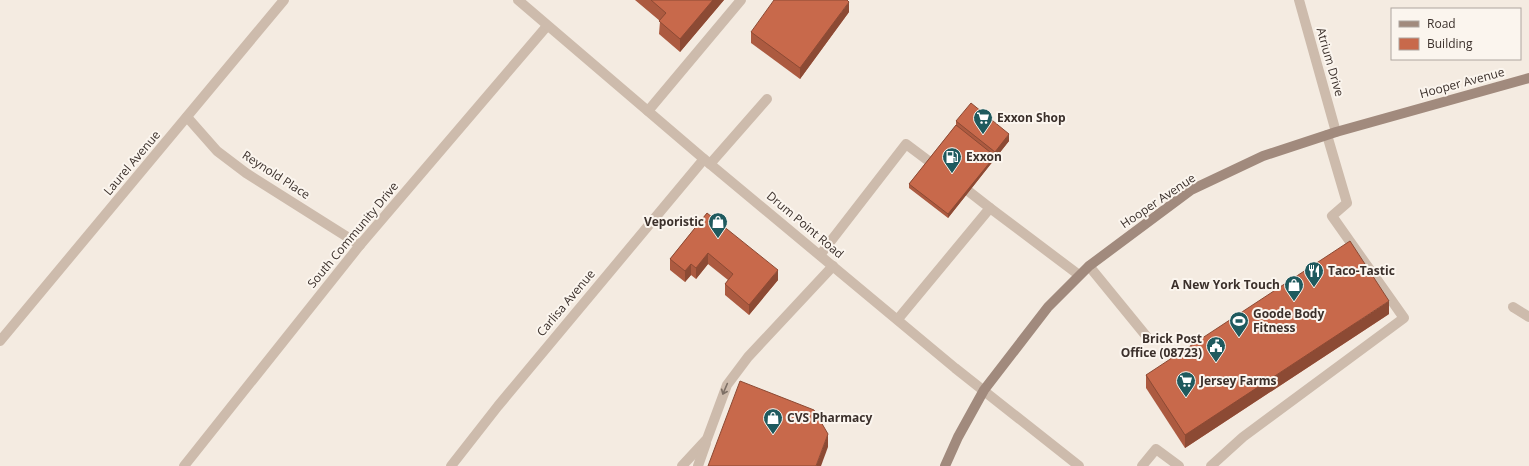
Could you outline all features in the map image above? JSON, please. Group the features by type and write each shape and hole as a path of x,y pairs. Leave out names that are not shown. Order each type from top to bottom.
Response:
{"main road":[{"name":"Hooper Avenue","path":"946,466 958,437 984,390 1048,307 1089,266 1191,190 1263,156 1331,133 1529,78"}],"street":[{"name":"Laurel Avenue","path":"0,341 284,0"},
{"name":"Drum Point Road","path":"518,0 707,161 955,368 1079,466"},
{"path":"648,111 741,0"},
{"name":"Atrium Drive","path":"1211,466 1243,437 1404,318 1332,216 1347,203 1299,0"},
{"name":"South Community Drive","path":"184,466 360,245 547,26"},
{"name":"Carlisa Avenue","path":"451,466 503,400 707,161 767,99"},
{"name":"Reynold Place","path":"188,117 217,151 246,173 360,245"},
{"path":"820,255 906,144 1080,276"},
{"path":"898,320 990,208"},
{"path":"698,466 727,385 748,357 833,266"},
{"path":"1089,266 1147,337"},
{"path":"1513,307 1529,317"},
{"path":"682,466 707,439"},
{"path":"1142,466 1156,449 1179,466"}],"building":[{"path":"651,0 713,0 680,39 659,21 666,13"},
{"path":"774,0 847,0 849,2 800,68 751,32"},
{"name":"Exxon Shop","path":"971,103 1009,134 995,152 956,121"},
{"name":"Exxon","path":"956,125 995,156 948,214 909,184"},
{"path":"707,213 778,270 749,305 725,284 733,274 708,253 696,268 691,264 685,271 670,259"},
{"path":"1350,241 1389,301 1185,435 1146,375"},
{"name":"CVS Pharmacy","path":"740,381 814,410 828,434 816,466 708,466"}],"place":[{"name":"Exxon Shop","path":"983,135"},
{"name":"Exxon","path":"952,174"},
{"name":"Veporistic","path":"718,239"},
{"name":"Taco-Tastic","path":"1314,288"},
{"name":"A New York Touch","path":"1294,302"},
{"name":"Goode Body Fitness","path":"1239,338"},
{"name":"Brick Post Office (08723)","path":"1216,363"},
{"name":"Jersey Farms","path":"1186,398"},
{"name":"CVS Pharmacy","path":"773,435"}]}
